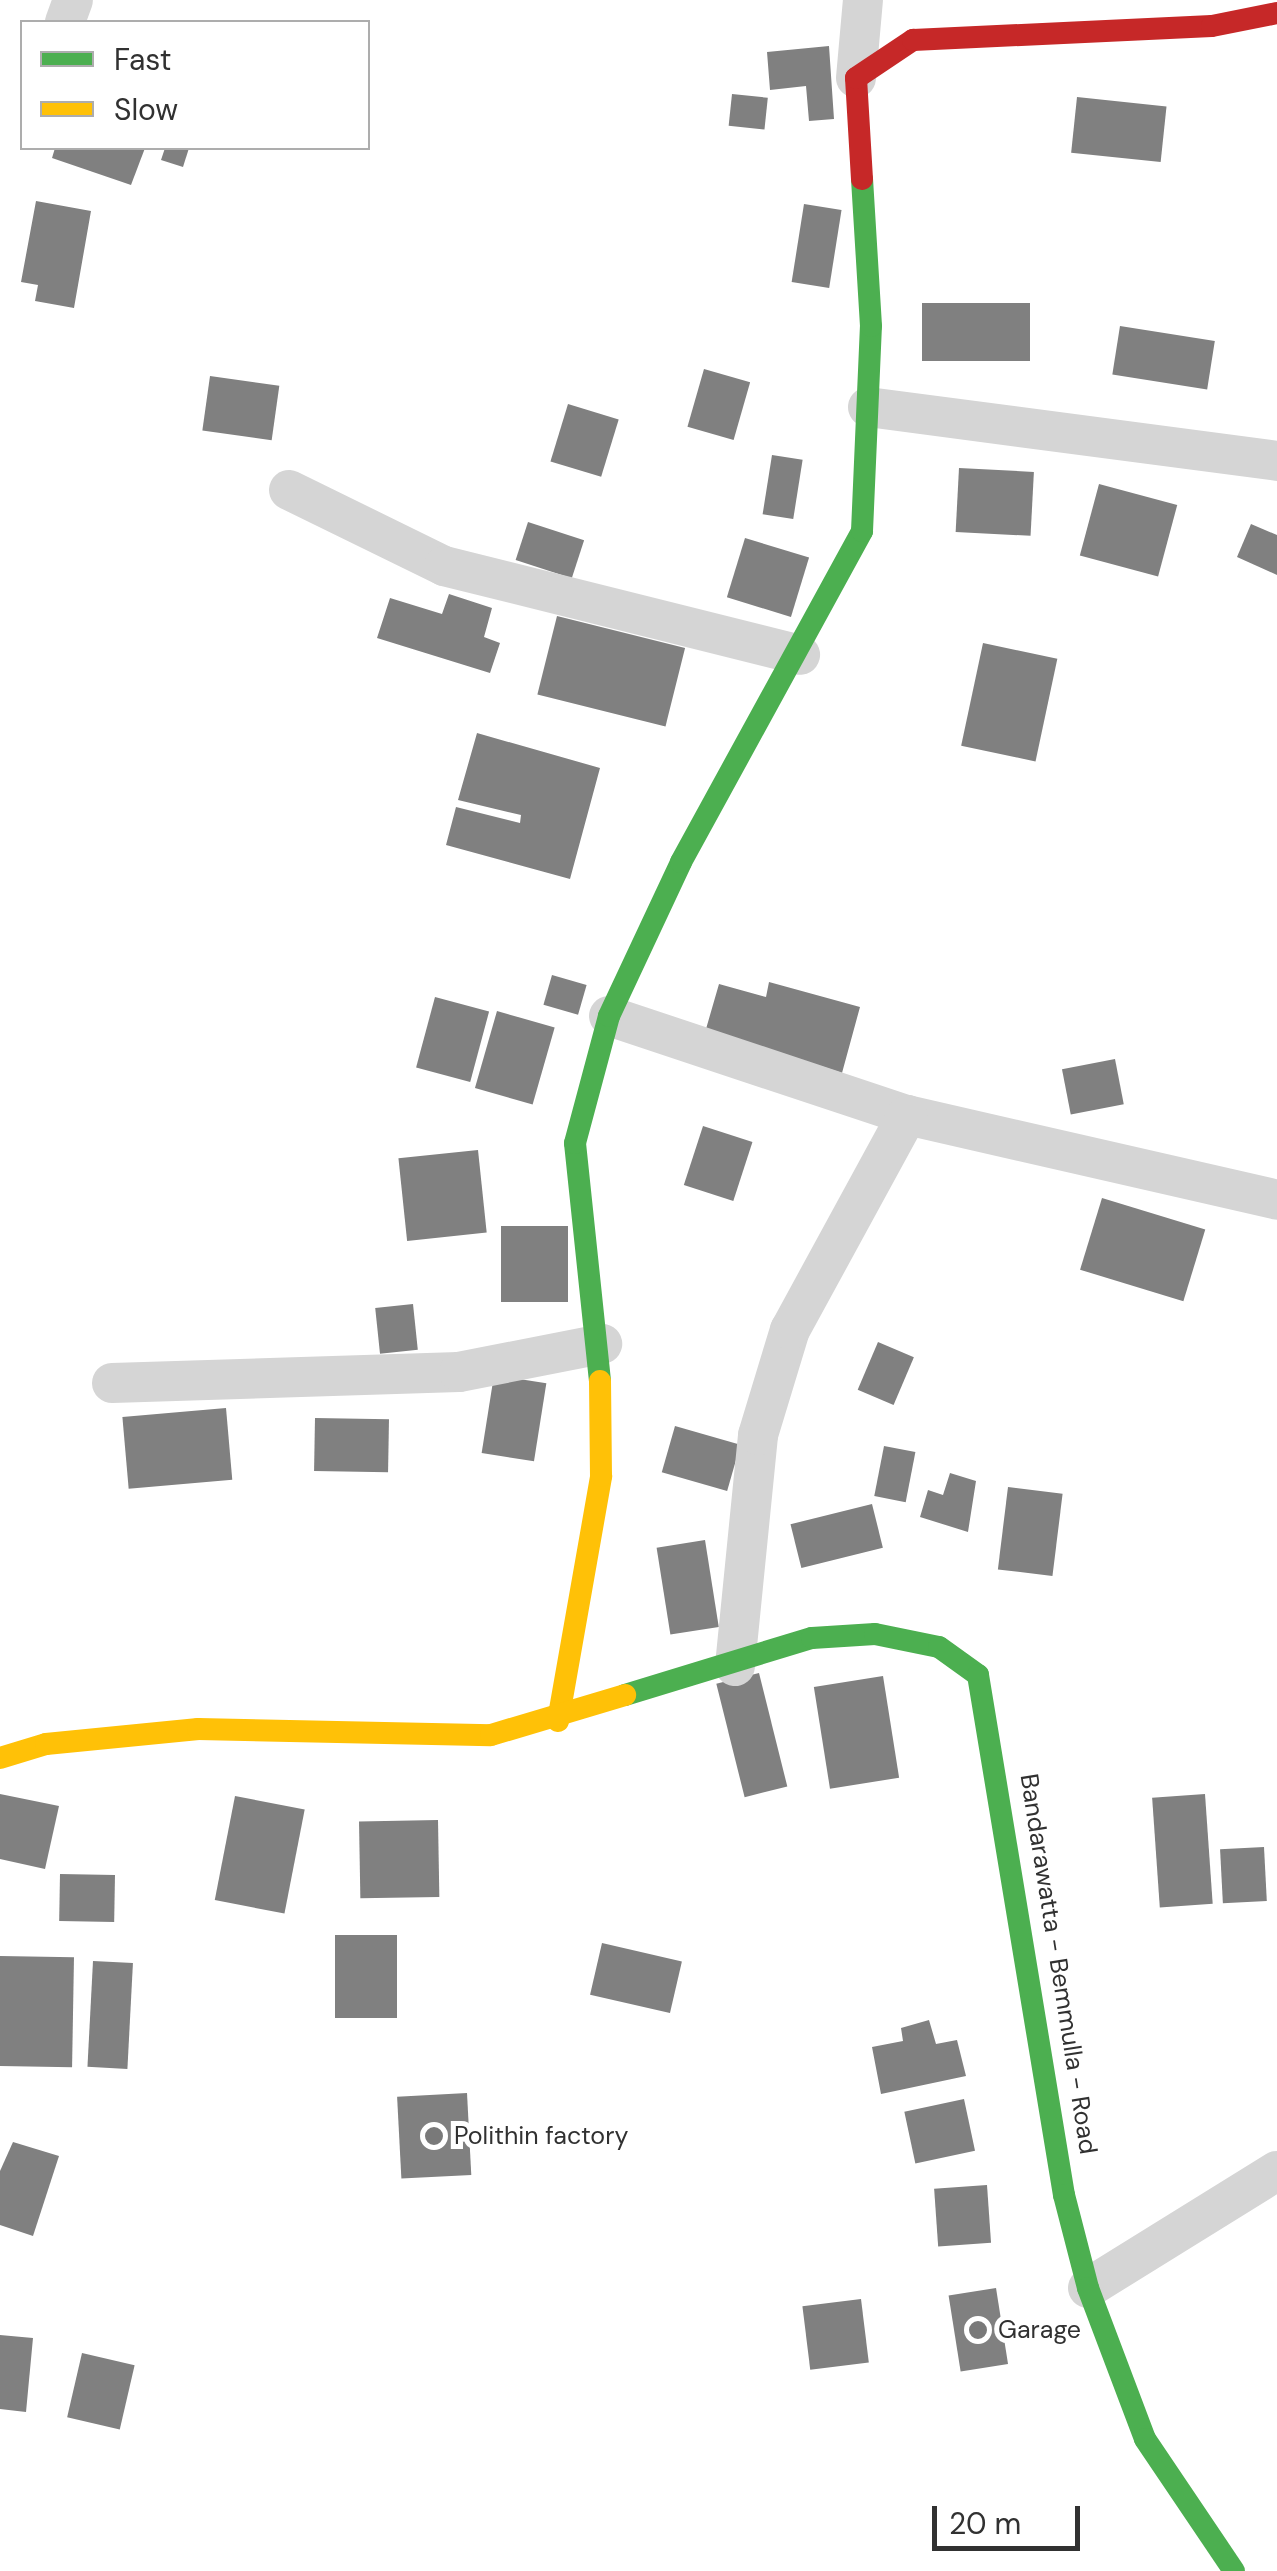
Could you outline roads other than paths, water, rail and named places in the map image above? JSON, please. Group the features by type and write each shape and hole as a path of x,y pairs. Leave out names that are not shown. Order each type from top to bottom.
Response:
{"street":[{"path":"558,1721 601,1476 602,1344 575,1143 609,1016 682,862 800,654 862,532 868,407 856,78 862,0"},
{"path":"856,78 913,40 1212,26 1277,13"},
{"path":"868,407 1277,461"},
{"path":"289,490 444,566 800,654"},
{"path":"609,1016 907,1115 1277,1200"},
{"path":"736,1666 758,1435 784,1348 907,1115"},
{"path":"112,1383 460,1372 602,1344"},
{"name":"Bandarawatta - Bemmulla - Road","path":"0,1758 46,1744 198,1729 491,1735 558,1721 736,1666 812,1638 875,1634 938,1646 978,1675 1061,2132 1064,2195 1088,2288 1145,2439 1234,2571"},
{"path":"1088,2288 1277,2171"}],"place":[{"name":"Polithin factory","path":"434,2136"},
{"name":"Garage","path":"978,2330"}]}
